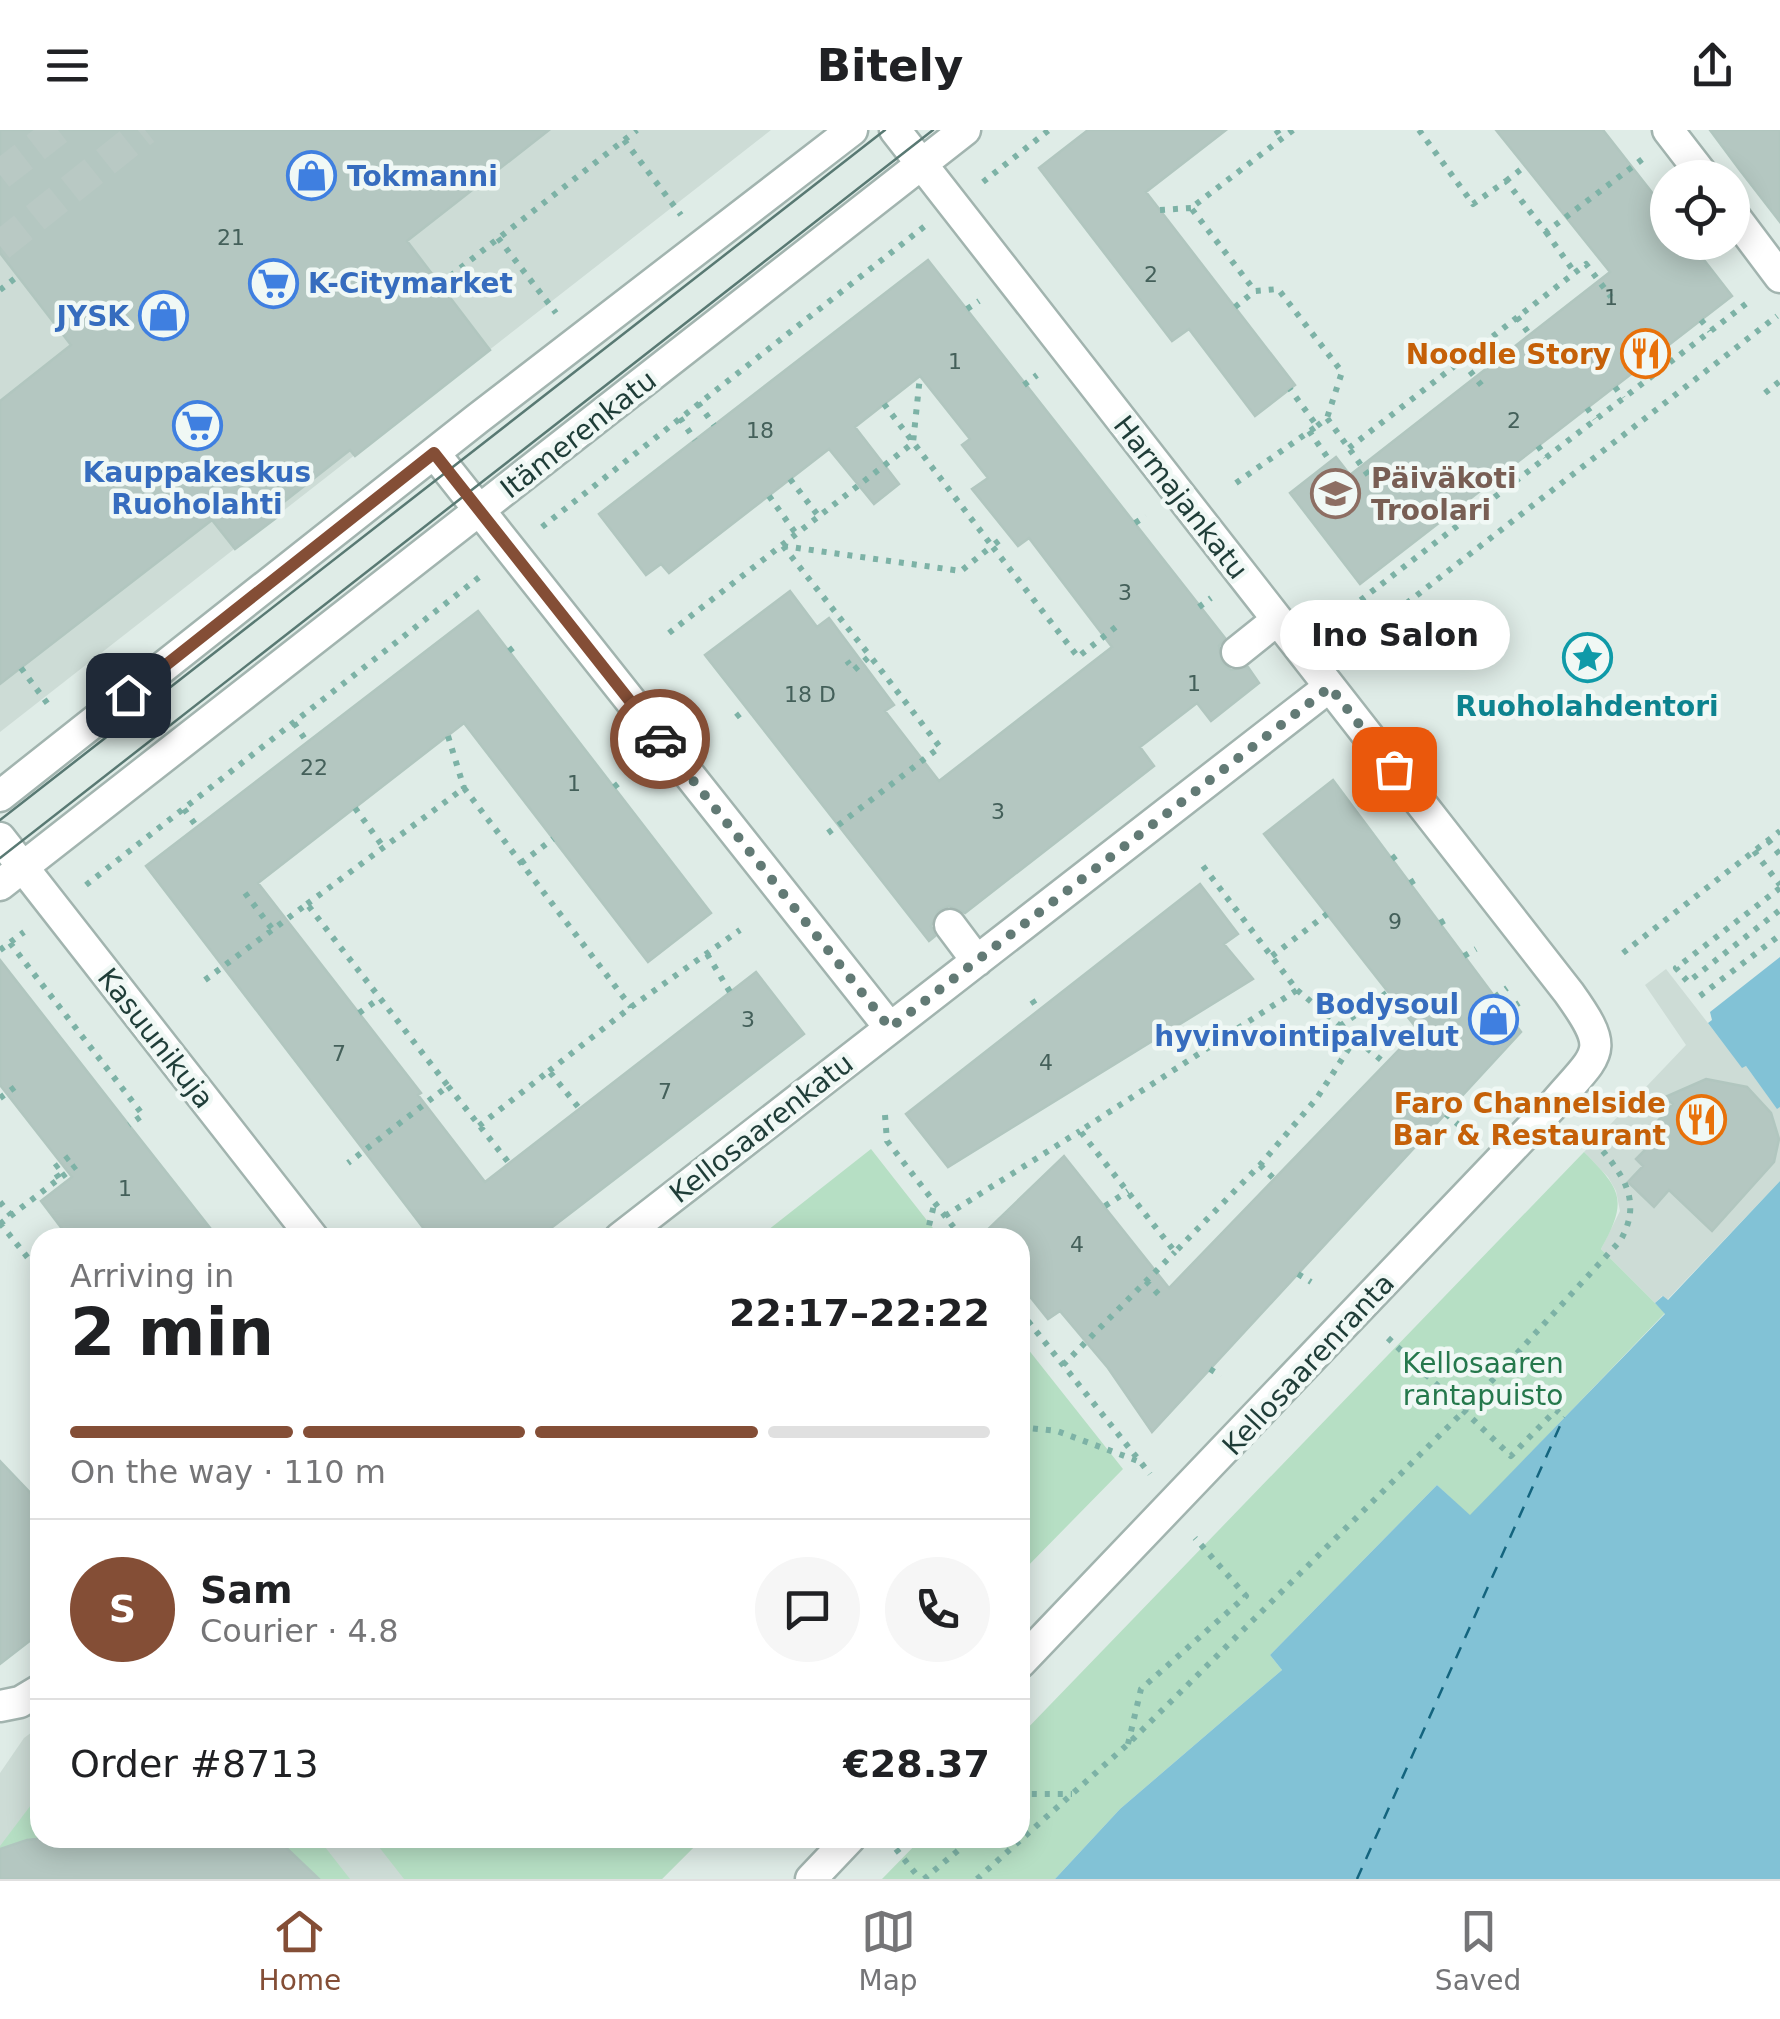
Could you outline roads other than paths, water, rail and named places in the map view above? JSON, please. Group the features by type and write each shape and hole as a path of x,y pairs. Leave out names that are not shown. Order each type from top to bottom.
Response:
{"street":[{"path":"6,792 434,453 852,130"},
{"name":"Harmajankatu","path":"894,130 1592,1025 1596,1047 1592,1060"},
{"name":"Itämerenkatu","path":"11,876 966,130"},
{"path":"1670,133 1691,160"},
{"path":"1750,244 1773,283"},
{"path":"434,453 890,1028"},
{"path":"1237,652 1277,620"},
{"name":"Kellosaarenkatu","path":"633,1228 1330,687"},
{"name":"Kasuunikuja","path":"0,838 11,876 304,1228"},
{"path":"950,924 977,960"},
{"name":"Kellosaarenranta","path":"1030,1653 1592,1060"},
{"path":"0,1706 30,1696"},
{"path":"811,1879 840,1848"}],"water":[{"path":"1780,957 1777,1109 1708,1023 1712,1020 1710,1012"},
{"path":"1780,1181 1780,1879 1055,1879 1120,1809 1282,1670 1270,1655 1437,1485 1470,1515 1665,1314 1655,1303 1663,1296 1668,1300"}],"tunnel":[{"path":"0,175 58,130"},
{"path":"0,246 145,130"}],"tram line":[{"path":"0,820 885,130"},
{"path":"0,858 933,130"}],"place":[{"name":"Tokmanni","path":"312,176"},
{"name":"K-Citymarket","path":"273,283"},
{"name":"JYSK","path":"164,316"},
{"name":"Noodle Story","path":"1646,354"},
{"name":"Kauppakeskus Ruoholahti","path":"197,425"},
{"name":"Päiväkoti Troolari","path":"1336,494"},
{"name":"Ruoholahdentori","path":"1587,658"},
{"name":"Ino Salon","path":"1394,769"},
{"name":"Bodysoul hyvinvointipalvelut","path":"1494,1020"},
{"name":"Faro Channelside Bar & Restaurant","path":"1701,1119"}],"park label":[{"name":"Kellosaaren rantapuisto","path":"1483,1379"}]}
